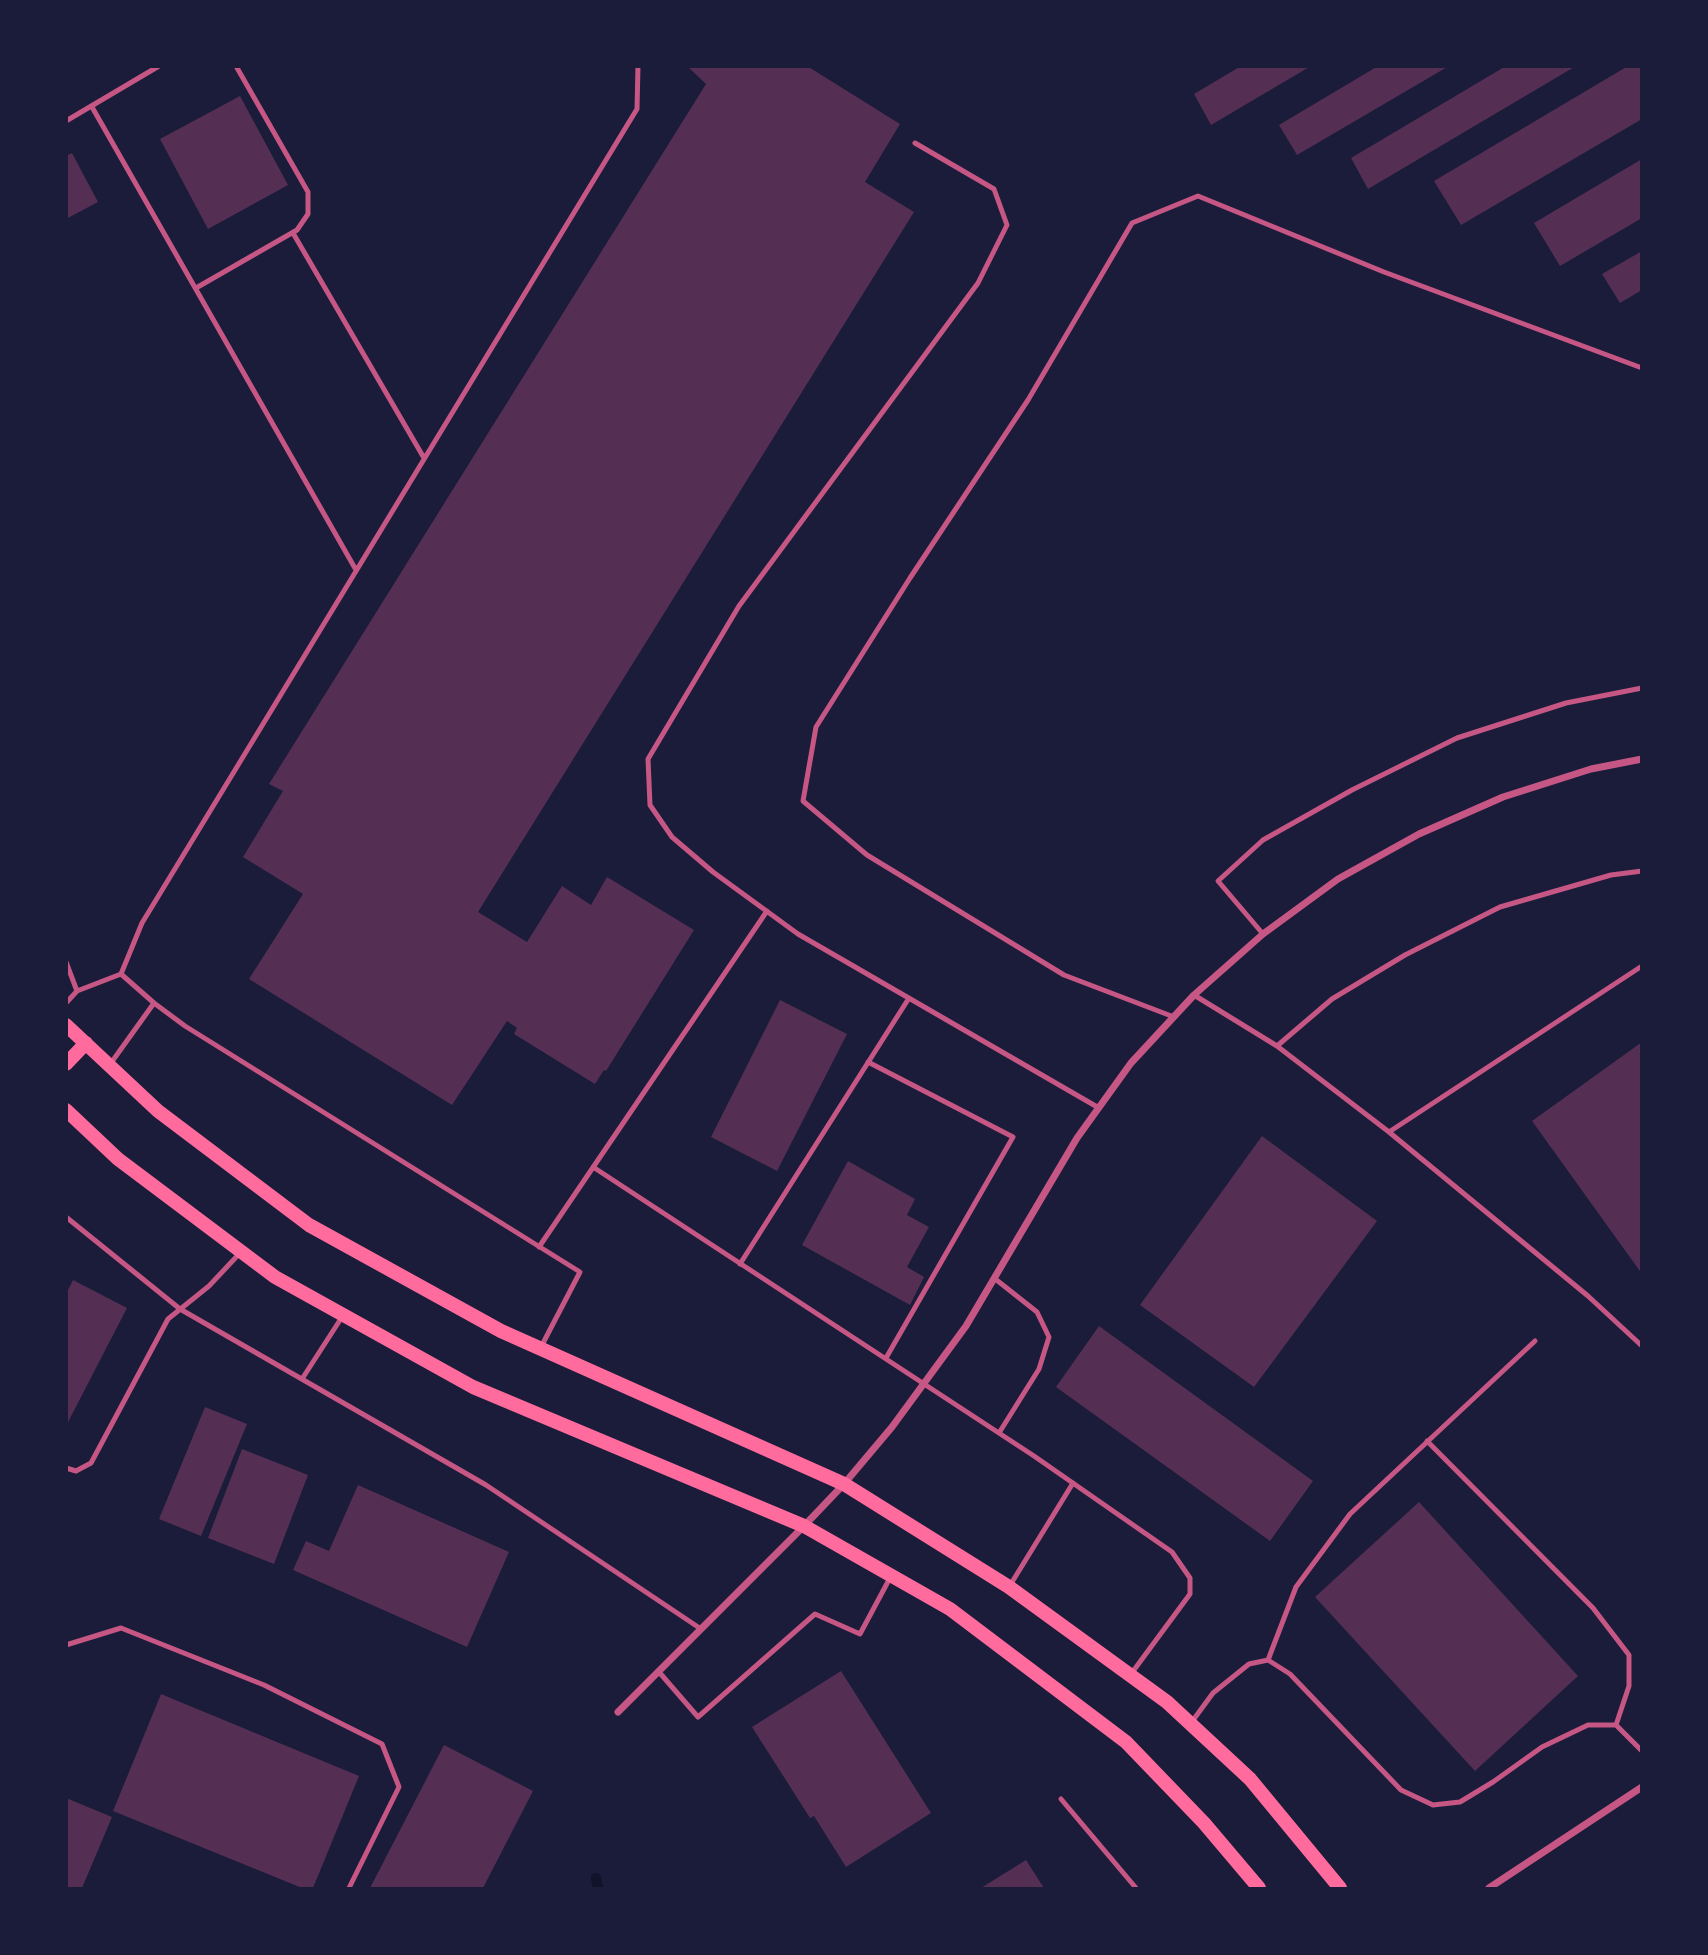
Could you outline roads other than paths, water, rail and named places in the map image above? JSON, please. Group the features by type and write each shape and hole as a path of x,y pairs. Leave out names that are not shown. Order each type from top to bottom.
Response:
{"main road":[{"path":"66,1025 158,1111 309,1225 501,1331 844,1484 973,1562 1167,1702 1250,1779 1340,1888"},
{"path":"66,1064 86,1043"},
{"path":"68,1115 118,1158 275,1278 473,1387 804,1526 950,1609 1126,1742 1205,1822 1259,1888"}],"street":[{"path":"618,1712 804,1526 892,1427 966,1325 1077,1138 1131,1063 1194,995 1263,934 1338,879 1419,834 1503,797 1591,769 1642,759"},
{"path":"1489,1888 1642,1787"}],"lane":[{"path":"66,121 159,66"},
{"path":"196,288 298,230 308,214 308,191 236,66"},
{"path":"66,1003 77,991 121,974 142,923 637,109 638,66"},
{"path":"93,107 356,570"},
{"path":"915,143 994,189 1007,225 978,283 739,606 648,759 650,805 672,837 713,872 798,934 1099,1108"},
{"path":"1174,1017 1064,975 867,855 803,801 816,727 910,578 1028,400 1132,223 1198,196 1384,272 1642,368"},
{"path":"293,233 425,458"},
{"path":"1263,934 1218,881 1262,840 1352,790 1457,738 1566,703 1642,688"},
{"path":"1278,1046 1332,999 1405,955 1500,907 1611,875 1642,871"},
{"path":"540,1247 767,911"},
{"path":"66,962 77,991"},
{"path":"1388,1132 1642,966"},
{"path":"121,974 185,1026 580,1272 540,1349"},
{"path":"1194,995 1278,1046 1388,1132 1588,1296 1642,1346"},
{"path":"740,1264 909,998"},
{"path":"110,1065 154,1003"},
{"path":"868,1062 1013,1138 886,1359"},
{"path":"593,1167 999,1433 1171,1552 1190,1578 1191,1594 1131,1674"},
{"path":"66,1217 180,1309 486,1485 701,1629"},
{"path":"66,1468 76,1471 91,1463 168,1319 209,1286 241,1252"},
{"path":"994,1278 1037,1312 1049,1337 1039,1368 999,1433"},
{"path":"302,1379 344,1315"},
{"path":"1268,1660 1296,1587 1350,1514 1535,1341"},
{"path":"1427,1441 1592,1608 1629,1655 1629,1686 1616,1725"},
{"path":"1009,1587 1073,1483"},
{"path":"659,1672 698,1717 815,1614 860,1634 891,1576"},
{"path":"66,1645 121,1628 264,1685 382,1744 399,1787 349,1888"},
{"path":"1190,1723 1213,1693 1249,1664 1268,1660 1290,1674 1401,1790 1433,1805 1460,1802 1542,1747 1588,1725 1616,1725 1642,1751"},
{"path":"1060,1799 1136,1888"}],"waterway":[{"path":"596,1878 598,1888"}]}
